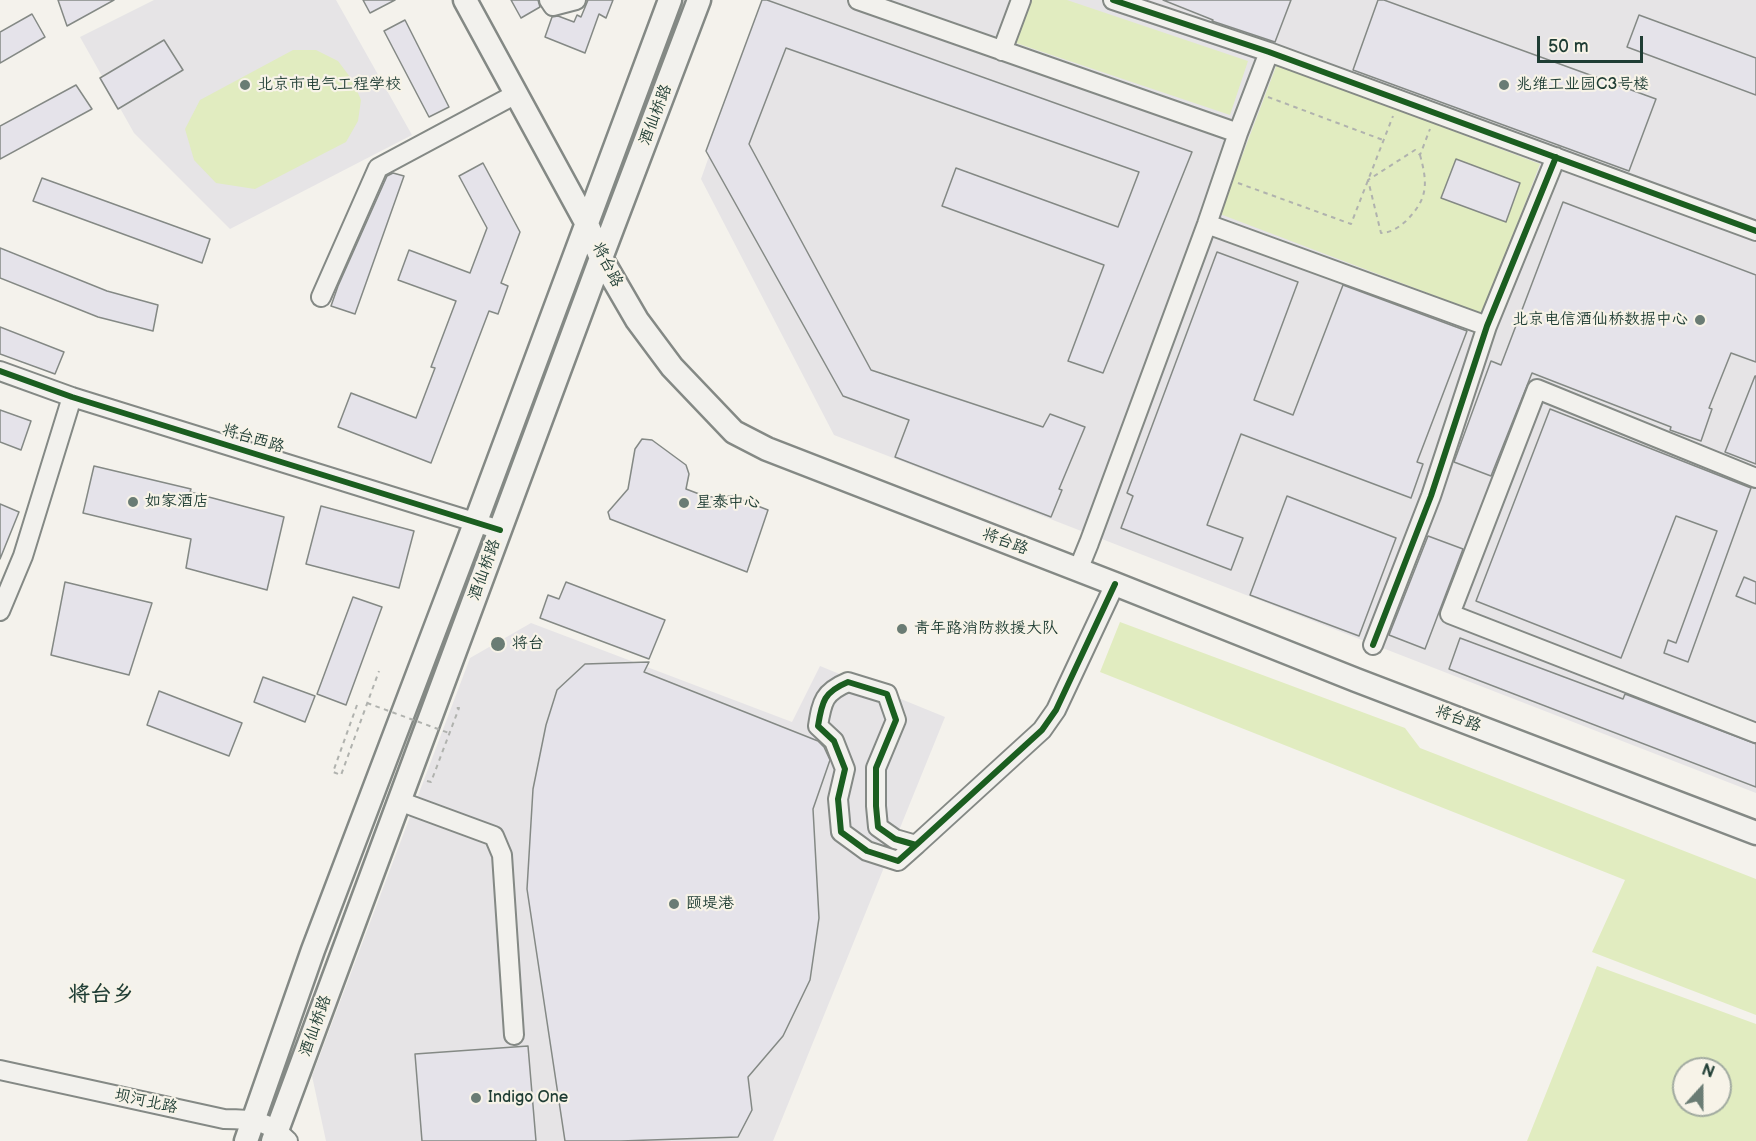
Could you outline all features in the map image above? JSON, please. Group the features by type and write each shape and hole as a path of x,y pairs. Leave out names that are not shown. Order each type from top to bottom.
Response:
{"main road":[{"name":"将台路","path":"465,0 588,224 601,258 637,320 672,367 734,432 762,446 1356,680 1756,833"},
{"name":"酒仙桥路","path":"246,1141 313,950 588,224 670,0"},
{"name":"酒仙桥路","path":"280,1138 399,801 699,0"}],"street":[{"path":"549,0 553,6 576,0"},
{"path":"858,0 881,4 1002,51 1238,133"},
{"path":"1002,51 1021,0"},
{"path":"1113,0 1269,52 1756,231"},
{"path":"1078,570 1269,52"},
{"path":"321,297 378,168 516,94"},
{"path":"1373,645 1431,496 1487,326 1556,157"},
{"path":"1207,224 1487,326"},
{"name":"将台西路","path":"0,371 72,397 500,530"},
{"path":"1756,478 1537,389 1450,614 1756,733"},
{"path":"0,611 23,556 72,397"},
{"path":"916,845 896,839 878,827 876,768 896,720 887,694 848,681 833,688 822,705 818,726 834,741 845,769 838,799 841,832 867,851 898,861 916,845 1042,730 1056,710 1114,584"},
{"path":"399,801 494,836 502,855 514,1035"},
{"name":"坝河北路","path":"0,1070 224,1119 254,1120 280,1138"}],"path":[{"path":"1254,91 1384,140"},
{"path":"1223,177 1351,225 1399,99"},
{"path":"1420,155 1436,113"},
{"path":"1415,150 1420,155 1426,186 1422,201 1414,212 1400,226 1388,233 1381,232 1368,180 1415,150"},
{"path":"357,705 333,772 341,775 379,671"},
{"path":"367,703 449,733"},
{"path":"424,780 431,782 459,708 455,707 452,713"}],"shaded area":[{"name":"北京市电气工程学校","path":"154,0 336,0 412,135 230,229 134,133 80,37"},
{"path":"764,0 1756,0 1756,793 834,435 701,179"},
{"name":"颐堤港","path":"531,623 792,722 820,666 945,717 773,1141 326,1141 312,1076 470,658"}],"green space":[{"path":"1027,0 1067,0 1248,61 1230,115 1013,42"},
{"path":"293,50 316,50 338,61 353,81 361,100 358,121 346,142 255,189 216,183 194,160 185,129 200,100"},
{"path":"1277,64 1540,164 1483,314 1220,214"},
{"path":"1120,622 1405,728 1420,748 1756,879 1756,1015 1592,952 1625,880 1100,672"},
{"path":"1597,966 1756,1024 1756,1141 1527,1141"}],"building":[{"path":"58,0 114,0 67,26"},
{"path":"363,0 395,0 370,13"},
{"path":"511,0 538,0 540,7 521,18"},
{"path":"588,0 613,0 606,18 599,14 585,53 545,37 552,17 558,16 574,22 577,15 581,17"},
{"path":"762,0 1192,152 1103,373 1068,361 1104,265 942,206 956,168 1118,227 1139,172 786,48 749,144 871,370 1043,427 1050,414 1085,427 1059,489 1062,490 1051,517 895,457 909,420 843,396 706,151"},
{"path":"1163,0 1291,0 1275,42 1212,21"},
{"name":"兆维工业园C3号楼","path":"1378,0 1384,0 1656,99 1629,171 1353,70"},
{"path":"32,14 45,37 0,63 0,32"},
{"path":"1639,15 1756,58 1756,95 1627,47"},
{"path":"405,20 449,107 429,117 384,31"},
{"path":"164,40 183,70 118,109 100,78"},
{"path":"76,85 92,109 0,159 0,126"},
{"path":"1456,159 1520,183 1506,222 1441,198"},
{"path":"483,163 520,232 501,283 508,286 498,314 489,311 431,463 338,427 351,393 416,418 435,368 431,367 456,301 398,280 409,250 470,273 487,228 459,176"},
{"path":"393,173 404,176 355,314 331,306 387,176"},
{"path":"42,178 210,239 202,263 33,201"},
{"path":"1563,202 1756,275 1756,362 1731,353 1709,408 1712,409 1701,441 1532,373 1491,476 1454,462 1491,361 1501,365"},
{"path":"0,248 107,291 158,305 153,331 98,317 0,278"},
{"path":"1217,252 1298,282 1254,400 1293,415 1343,285 1467,331 1417,462 1423,464 1411,498 1241,434 1207,525 1243,538 1231,570 1121,528 1133,496 1127,493"},
{"path":"0,327 64,352 55,374 0,354"},
{"path":"1756,376 1756,464 1725,452"},
{"path":"1550,409 1751,488 1688,662 1664,653 1668,640 1676,643 1717,531 1676,516 1621,658 1476,601"},
{"path":"0,410 31,421 21,450 0,442"},
{"name":"星泰中心","path":"642,439 652,440 686,465 689,474 686,489 707,497 732,496 768,510 747,572 610,519 608,512 628,489 635,449"},
{"path":"94,466 191,489 190,492 284,517 267,590 186,568 191,539 83,513"},
{"path":"1287,496 1396,538 1359,636 1250,595"},
{"path":"0,504 19,512 0,559"},
{"path":"321,506 414,531 399,588 306,564"},
{"path":"1428,536 1463,549 1425,649 1389,635"},
{"path":"1744,577 1756,582 1756,604 1736,596"},
{"path":"65,582 152,603 129,675 51,655"},
{"path":"566,582 665,620 649,659 540,618 548,595 559,599"},
{"path":"353,597 382,607 346,705 317,694"},
{"path":"1460,638 1623,699 1625,694 1756,744 1756,787 1449,669"},
{"name":"颐堤港","path":"649,662 644,672 818,741 824,747 830,760 813,809 819,918 810,980 783,1036 748,1077 752,1110 738,1137 565,1141 527,889 533,789 546,725 557,690 585,664"},
{"path":"263,677 315,696 305,722 254,702"},
{"path":"159,691 242,723 229,756 147,725"},
{"name":"Indigo One","path":"528,1046 536,1141 422,1141 415,1054"}],"cycle path":[{"path":"1113,0 1269,52 1756,231"},
{"path":"1373,645 1431,496 1487,326 1556,157"},
{"path":"0,371 72,397 500,530"},
{"path":"916,845 898,861 867,851 841,832 838,799 845,769 834,741 818,726 823,704 829,694 848,682 887,694 896,720 876,768 878,827 895,839 916,845 1042,730 1056,710 1115,584"}],"place":[{"name":"北京市电气工程学校","path":"245,85"},
{"name":"兆维工业园C3号楼","path":"1504,85"},
{"name":"北京电信酒仙桥数据中心","path":"1700,320"},
{"name":"如家酒店","path":"133,502"},
{"name":"星泰中心","path":"684,503"},
{"name":"青年路消防救援大队","path":"902,629"},
{"name":"将台","path":"498,644"},
{"name":"颐堤港","path":"674,904"},
{"name":"Indigo One","path":"476,1098"}],"district":[{"name":"将台乡","path":"101,995"}]}
